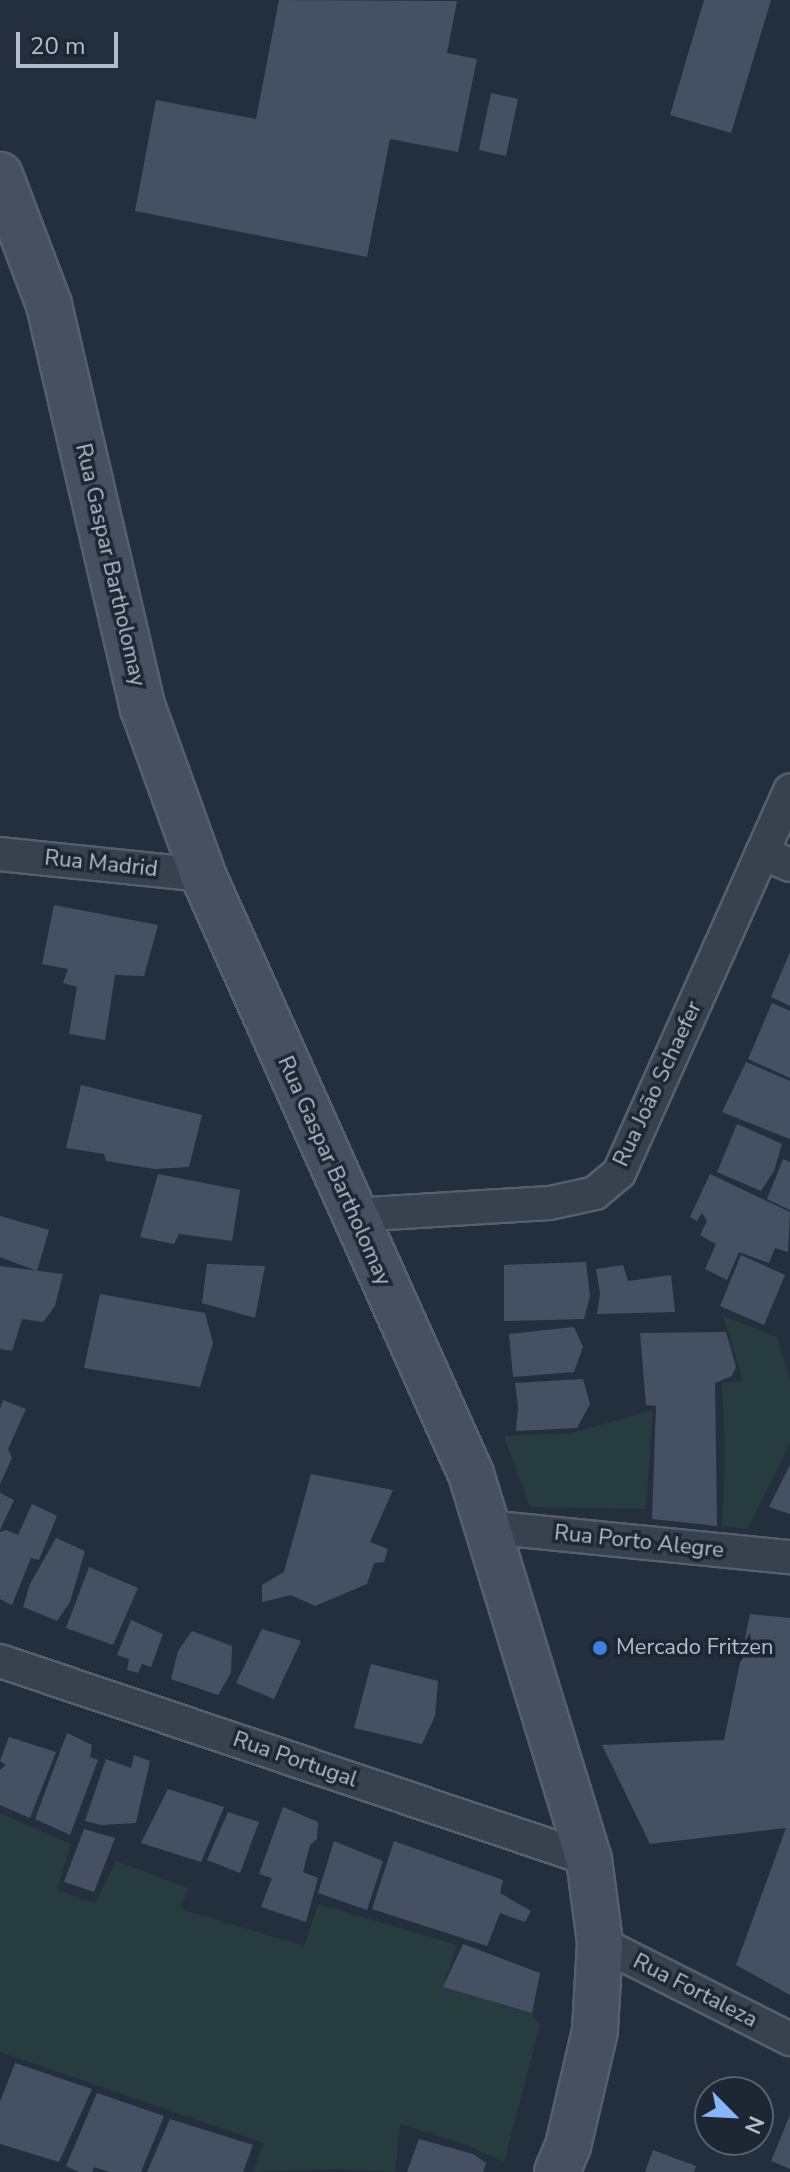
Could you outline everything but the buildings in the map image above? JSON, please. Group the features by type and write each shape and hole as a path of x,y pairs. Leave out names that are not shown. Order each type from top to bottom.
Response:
{"main road":[{"name":"Rua Gaspar Bartholomay","path":"0,175 49,305 143,708 203,875 471,1474 589,1859 600,1943 595,2031 568,2146 557,2172"}],"street":[{"name":"Rua João Schaefer","path":"353,1215 550,1203 595,1193 619,1173 776,859 790,790"},
{"name":"Rua Madrid","path":"0,854 203,875"},
{"name":"Rua Porto Alegre","path":"487,1527 790,1557"},
{"name":"Rua Portugal","path":"0,1661 589,1859"},
{"name":"Rua Fortaleza","path":"600,1943 790,2039"}],"green space":[{"path":"723,1316 777,1337 790,1380 790,1443 748,1529 722,1526 725,1455 722,1383 743,1381"},
{"path":"653,1410 646,1509 530,1507 504,1436 572,1433"},
{"path":"0,1813 71,1844 57,1890 95,1903 116,1861 188,1888 181,1909 304,1946 318,1904 457,1945 443,1987 532,2013 540,2025 504,2162 467,2145 400,2124 395,2172 336,2169 253,2172 264,2143 0,2052"}],"place":[{"name":"Mercado Fritzen","path":"600,1648"}]}
